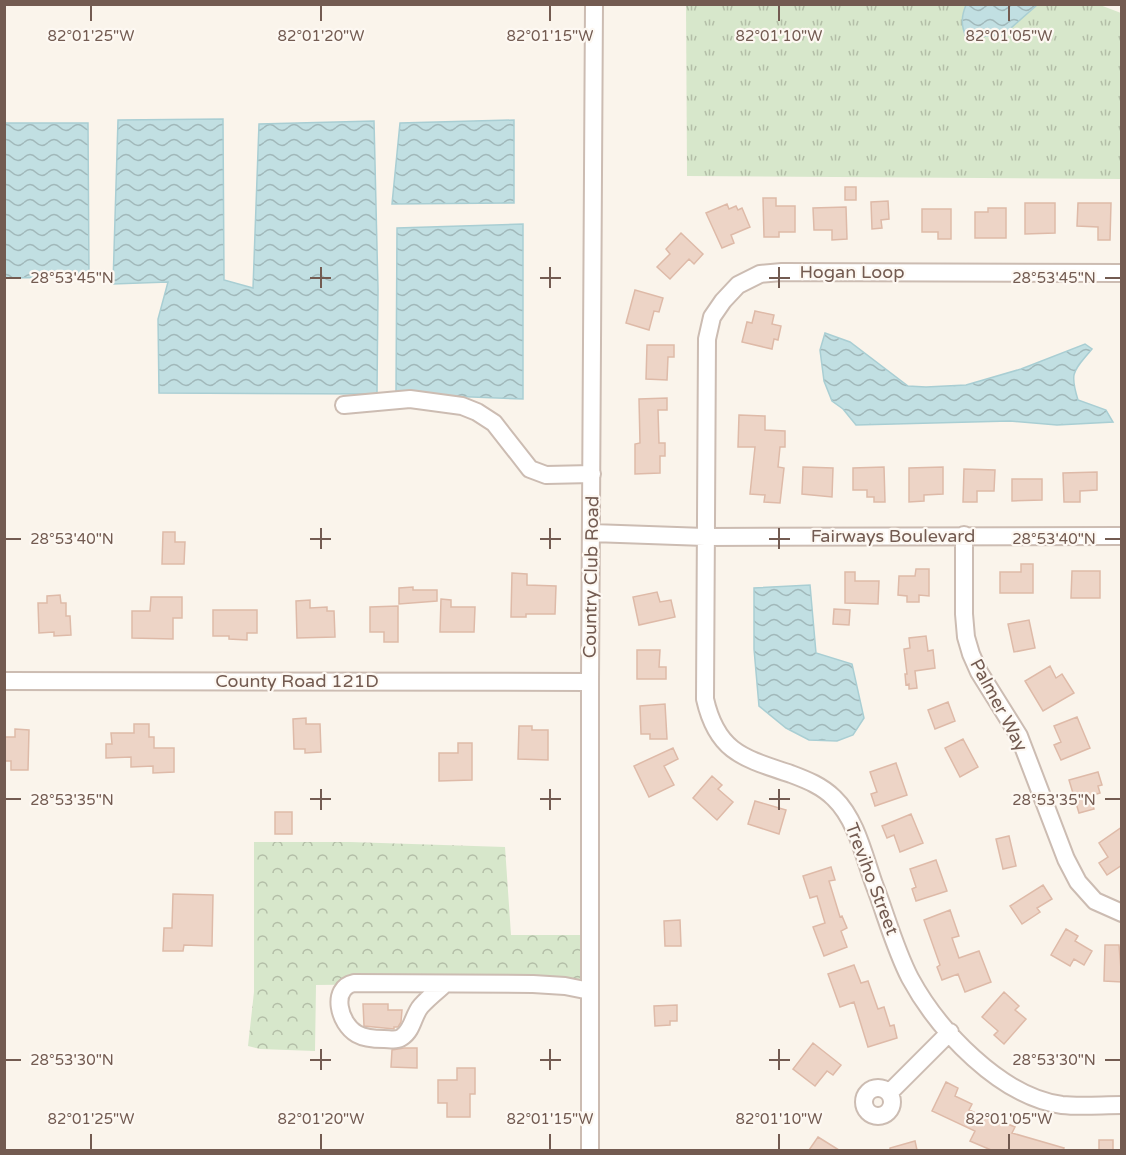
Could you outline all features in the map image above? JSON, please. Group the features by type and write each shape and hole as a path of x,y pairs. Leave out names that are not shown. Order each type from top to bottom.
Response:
{"street":[{"name":"Country Club Road","path":"590,1150 594,4"},
{"name":"Hogan Loop","path":"705,537 707,339 712,317 723,300 738,285 760,274 782,272 1122,273"},
{"path":"344,405 410,399 462,406 494,423 530,469 546,475 592,474"},
{"name":"Fairways Boulevard","path":"592,533 705,537 1122,536"},
{"name":"Palmer Way","path":"964,535 964,614 966,637 971,654 979,672 1019,736 1066,859 1078,882 1095,900 1122,912"},
{"name":"Treviho Street","path":"705,537 705,699 715,730 738,754 805,779 820,786 835,798 853,826 909,974 922,1000 950,1032 1001,1081 1022,1093 1063,1105 1122,1105"},
{"name":"County Road 121D","path":"4,681 590,682"},
{"path":"445,984 420,1006 407,1033 398,1039 381,1039 357,1034 342,1016 340,997 343,988 354,983 533,984 565,986 590,991"},
{"path":"889,1093 950,1032"}],"green space":[{"path":"686,5 1100,5 1121,13 1121,179 687,176"},
{"path":"254,842 350,842 505,847 511,935 584,935 584,982 316,985 315,1051 260,1049 248,1046 254,992"}],"water":[{"path":"966,4 1037,5 1003,35 966,37 962,21"},
{"path":"223,119 224,280 253,288 259,124 374,121 378,289 377,394 159,393 158,319 168,282 113,284 118,120"},
{"path":"514,120 514,203 392,204 400,123"},
{"path":"5,123 88,123 89,277 5,278"},
{"path":"523,224 523,399 396,394 397,228"},
{"path":"825,333 850,342 908,386 926,387 966,385 1021,369 1085,344 1092,349 1075,372 1074,383 1078,400 1106,410 1113,422 1057,425 1010,421 856,425 843,409 832,401 824,381 820,350"},
{"path":"810,585 816,653 852,664 864,718 853,735 837,741 809,740 786,728 759,706 754,649 754,588"}],"building":[{"path":"845,187 856,187 856,200 845,200"},
{"path":"763,198 776,198 776,206 795,206 795,232 779,232 779,237 764,237"},
{"path":"888,201 889,219 881,220 882,228 872,229 871,202"},
{"path":"1025,203 1055,203 1055,233 1025,234"},
{"path":"1078,203 1111,203 1110,240 1098,240 1098,227 1077,226"},
{"path":"727,204 729,209 736,206 738,210 742,208 750,227 731,235 734,243 722,248 706,213"},
{"path":"846,207 847,239 832,240 832,230 814,230 813,208"},
{"path":"988,208 1006,208 1006,238 975,238 975,212 988,212"},
{"path":"922,209 951,209 951,239 938,239 938,232 922,232"},
{"path":"681,233 703,254 694,264 689,259 670,279 657,267 670,254 666,249"},
{"path":"635,290 663,298 659,312 654,311 649,330 626,323"},
{"path":"755,311 774,315 772,324 781,326 778,340 774,339 772,349 742,342 747,322 752,323"},
{"path":"647,345 674,345 674,357 668,357 667,380 646,379"},
{"path":"667,398 667,410 658,410 659,443 665,443 665,456 660,456 660,473 635,474 635,444 640,443 639,399"},
{"path":"739,415 765,416 765,430 785,431 785,447 780,447 778,467 784,468 780,503 764,502 765,495 750,494 755,447 738,447"},
{"path":"803,467 833,468 832,497 802,494"},
{"path":"884,467 885,502 874,502 874,497 867,497 867,490 853,490 853,468"},
{"path":"943,467 943,494 924,495 924,501 909,502 909,468"},
{"path":"964,469 995,470 994,491 977,491 977,502 963,502"},
{"path":"1097,472 1097,490 1080,491 1080,502 1064,502 1063,473"},
{"path":"1012,479 1042,479 1042,500 1012,501"},
{"path":"163,532 175,532 175,542 185,542 184,564 162,564"},
{"path":"1021,564 1033,564 1033,593 1000,593 1000,572 1021,572"},
{"path":"916,569 929,569 929,596 919,595 919,602 907,602 907,596 898,595 899,576 915,576"},
{"path":"1072,571 1100,571 1100,598 1071,598"},
{"path":"845,572 855,572 855,581 879,581 878,604 845,603"},
{"path":"512,573 527,574 527,585 556,586 555,614 526,614 526,617 511,617"},
{"path":"413,587 413,590 437,590 437,601 399,604 399,588"},
{"path":"657,592 660,602 671,600 675,617 639,625 633,597"},
{"path":"60,595 61,603 66,603 66,616 70,616 71,635 54,636 54,632 39,633 38,603 47,603 47,596"},
{"path":"151,597 182,597 182,618 173,618 173,639 132,638 132,611 150,611"},
{"path":"441,599 451,600 451,607 475,607 474,632 440,632"},
{"path":"310,600 310,608 327,607 327,611 334,611 335,637 297,638 296,601"},
{"path":"398,606 398,642 384,642 384,632 370,632 370,607"},
{"path":"834,609 850,610 849,625 833,624"},
{"path":"213,610 257,610 257,633 247,633 247,640 229,639 229,636 213,636"},
{"path":"1029,620 1035,648 1014,652 1008,624"},
{"path":"926,636 928,651 933,650 935,668 915,671 917,688 909,689 909,684 906,685 904,649 910,648 909,638"},
{"path":"637,650 660,650 659,667 666,667 666,679 637,679"},
{"path":"1050,666 1056,678 1062,674 1074,693 1043,711 1025,681"},
{"path":"948,702 955,721 935,729 928,710"},
{"path":"665,704 667,739 650,739 650,734 641,734 640,706"},
{"path":"1077,717 1090,748 1061,760 1054,745 1061,742 1054,726"},
{"path":"306,718 306,724 320,724 321,752 305,753 305,749 294,749 293,719"},
{"path":"134,724 149,724 149,737 154,737 154,748 174,748 174,772 153,773 153,766 131,767 131,757 106,758 106,744 112,744 111,733 134,733"},
{"path":"519,726 532,726 532,730 548,730 548,760 518,759"},
{"path":"15,729 29,730 28,770 11,770 11,761 4,761 4,737 15,737"},
{"path":"963,739 978,767 960,777 945,748"},
{"path":"458,743 472,743 472,780 439,781 439,753 458,753"},
{"path":"673,748 678,759 664,766 674,785 649,797 634,766"},
{"path":"896,763 907,795 875,806 871,794 877,792 870,772"},
{"path":"1098,772 1102,785 1098,786 1100,793 1090,796 1094,809 1079,813 1069,780"},
{"path":"712,776 722,785 718,789 733,802 717,820 693,798"},
{"path":"755,801 786,810 779,834 748,824"},
{"path":"275,812 292,812 292,834 275,834"},
{"path":"911,814 923,843 900,852 894,835 887,838 882,826"},
{"path":"1122,827 1122,865 1107,875 1099,863 1108,857 1099,843"},
{"path":"1009,836 1016,866 1003,869 996,839"},
{"path":"936,860 947,891 916,901 912,889 916,887 910,869"},
{"path":"831,867 835,880 829,881 840,917 842,916 847,928 841,931 847,947 824,956 813,927 825,923 817,896 810,898 803,876"},
{"path":"1043,885 1052,899 1037,908 1040,912 1022,924 1010,906"},
{"path":"173,894 213,895 212,946 184,945 183,951 163,951 164,928 172,928"},
{"path":"950,910 959,936 952,938 959,958 979,951 991,982 965,992 958,974 942,980 937,967 940,965 924,920"},
{"path":"680,920 681,946 665,946 664,921"},
{"path":"1066,929 1078,936 1075,941 1092,951 1084,965 1074,959 1070,966 1051,955"},
{"path":"1105,945 1119,945 1122,982 1104,981"},
{"path":"854,965 861,983 868,981 878,1009 884,1007 890,1026 894,1025 897,1038 868,1047 854,1002 840,1007 828,974"},
{"path":"1004,992 1019,1006 1015,1010 1026,1019 1004,1044 994,1035 998,1031 982,1017"},
{"path":"363,1004 388,1004 388,1010 402,1010 401,1022 394,1029 364,1026"},
{"path":"677,1005 677,1021 670,1021 670,1025 655,1026 654,1006"},
{"path":"813,1043 841,1065 833,1075 827,1071 815,1086 793,1069"},
{"path":"417,1048 417,1068 391,1067 392,1050"},
{"path":"457,1068 475,1068 475,1094 470,1094 470,1117 447,1117 447,1103 438,1103 438,1080 457,1080"},
{"path":"946,1082 958,1088 955,1096 972,1104 969,1110 1002,1125 1003,1122 1015,1127 1012,1133 1064,1148 1063,1150 991,1150 970,1141 975,1131 932,1111"},
{"path":"818,1137 839,1150 809,1150"},
{"path":"1099,1140 1113,1140 1113,1150 1099,1150"},
{"path":"915,1141 917,1150 890,1150 890,1148"}]}
